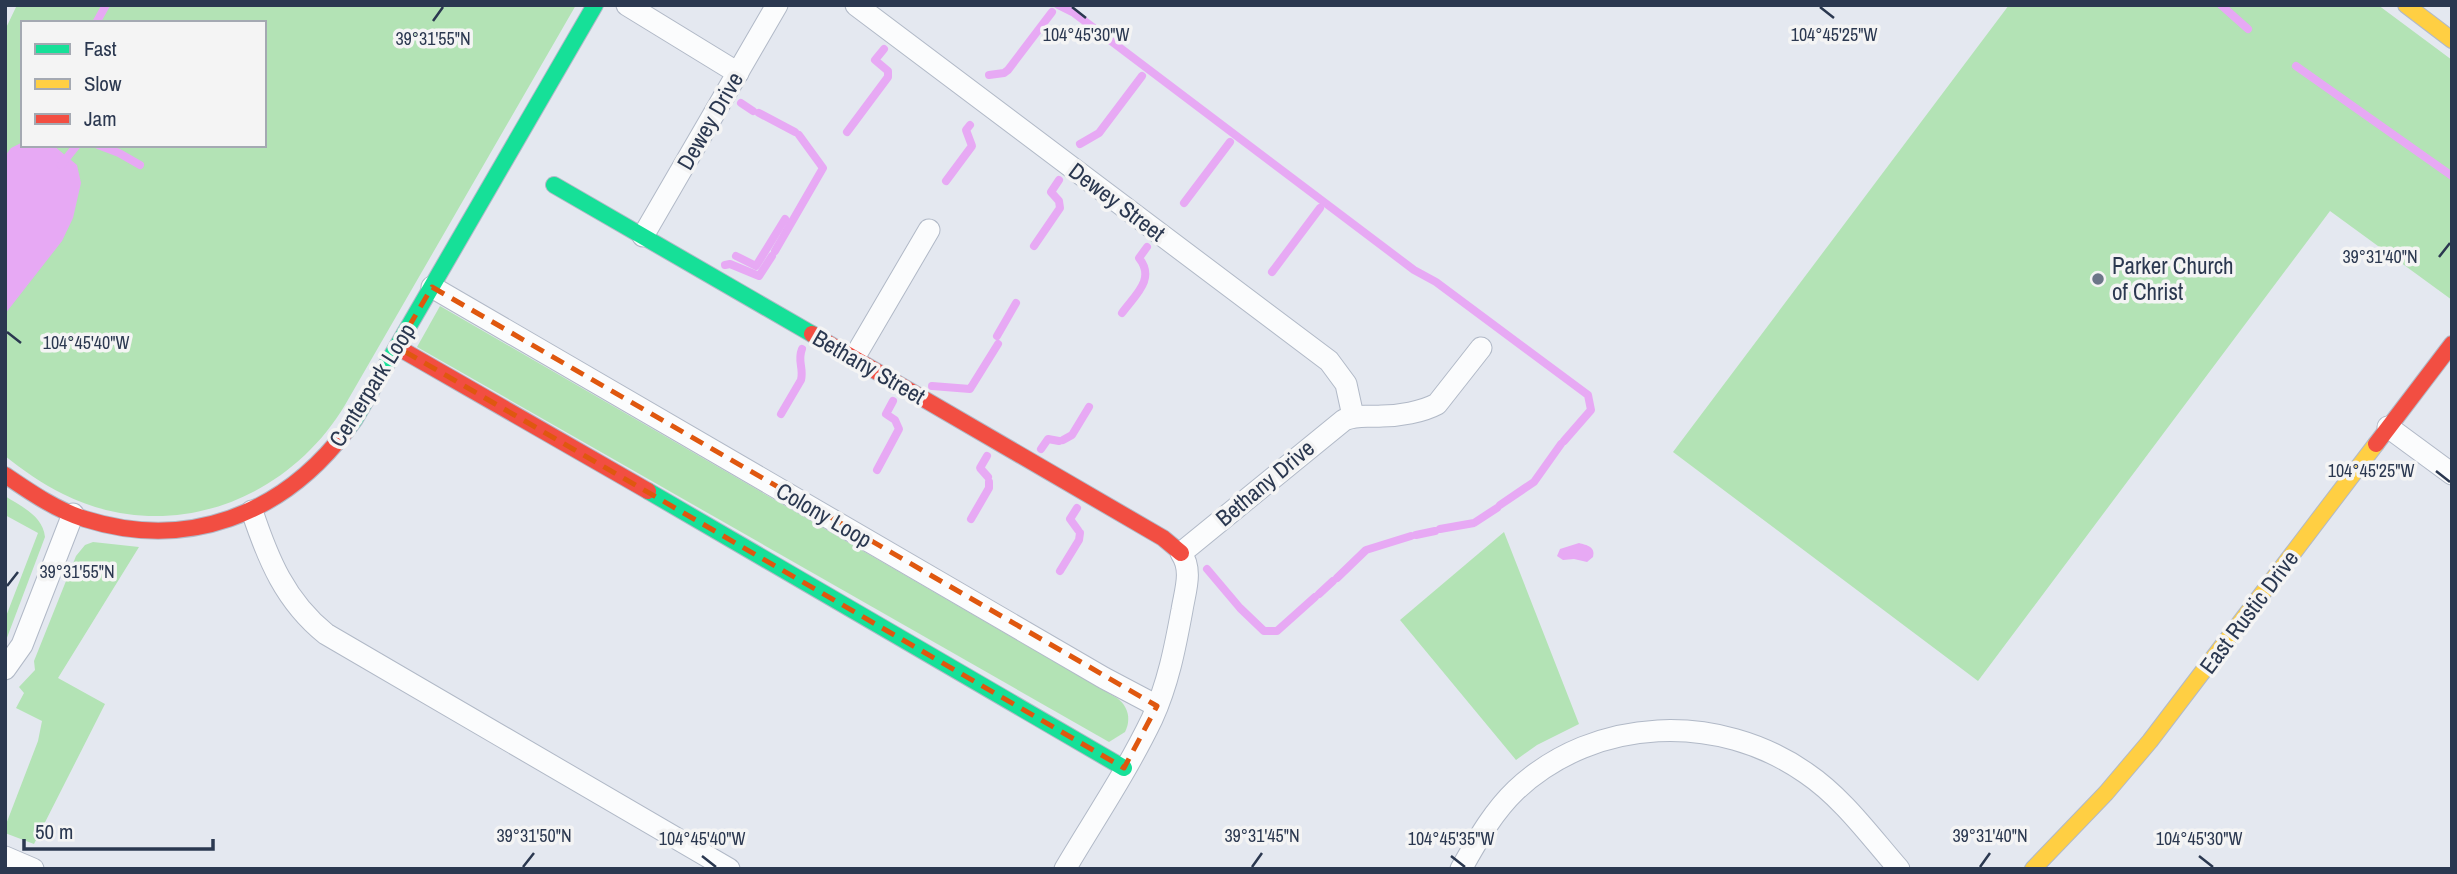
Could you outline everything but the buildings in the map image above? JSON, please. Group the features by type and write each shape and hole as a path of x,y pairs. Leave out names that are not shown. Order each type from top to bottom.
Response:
{"street":[{"name":"Centerpark Loop","path":"5,475 32,494 73,514 109,525 157,531 199,527 252,511 294,486 331,452 355,419 594,5"},
{"path":"627,5 738,73"},
{"name":"Dewey Drive","path":"643,236 777,5"},
{"name":"Dewey Street","path":"856,5 1329,361 1346,384 1353,416"},
{"path":"2406,5 2452,40"},
{"name":"Bethany Street","path":"554,185 1163,538 1181,553"},
{"path":"854,358 929,230"},
{"name":"Colony Loop","path":"432,287 1104,678 1157,706"},
{"name":"East Rustic Drive","path":"2033,869 2106,793 2150,741 2452,344"},
{"path":"397,347 555,436 1124,768"},
{"path":"1353,416 1386,416 1427,409 1437,404 1481,348"},
{"name":"Bethany Drive","path":"1181,553 1333,428 1353,416"},
{"path":"2388,427 2452,474"},
{"path":"252,511 270,561 284,588 303,613 326,634 729,869"},
{"path":"5,669 22,645 73,514"},
{"path":"1065,869 1157,706 1172,664 1187,580 1186,561 1181,553"},
{"path":"1461,869 1492,817 1513,793 1544,768 1578,749 1601,741 1649,731 1686,729 1719,734 1754,744 1807,774 1849,811 1899,869"},
{"path":"5,857 33,869"}],"highlighted area":[{"path":"432,287 1157,706 1152,719 1124,768 397,347"}],"green space":[{"path":"17,5 576,5 345,405 320,439 291,467 258,489 221,505 183,514 143,516 103,509 63,494 5,456 5,30"},
{"path":"2009,5 2378,5 2452,60 2452,300 2330,211 1978,681 1673,452"},
{"path":"440,306 1117,698 1128,714 1125,732 1109,742 417,347"},
{"path":"5,496 36,518 45,537 5,643 5,619 38,533 5,515"},
{"path":"1504,532 1579,724 1537,745 1516,760 1400,620"},
{"path":"93,542 139,547 58,678 105,704 34,844 5,833 38,741 42,721 16,708 24,693 19,687 35,670 34,661 76,556 85,545"}],"shaded area":[{"path":"21,143 21,147 55,147 77,165 81,183 73,218 62,241 5,314 5,156 11,148"},
{"path":"1579,543 1593,551 1593,557 1587,562 1563,560 1557,556 1560,549"}],"waterway":[{"path":"97,21 106,5"},
{"path":"1058,5 1074,13 1414,270 1436,282 1588,395 1591,410 1564,441"},
{"path":"2221,5 2248,29"},
{"path":"989,75 1008,70 1052,12"},
{"path":"847,132 888,77 888,71 875,60 884,49"},
{"path":"2296,66 2452,176"},
{"path":"1080,144 1099,133 1142,76"},
{"path":"741,103 753,111"},
{"path":"759,113 795,132"},
{"path":"946,181 972,146 966,130 970,125"},
{"path":"775,251 823,168 799,135"},
{"path":"1184,203 1230,142"},
{"path":"61,165 75,147"},
{"path":"103,147 140,165"},
{"path":"1034,246 1060,208 1059,201 1051,192 1059,180"},
{"path":"1272,272 1320,208"},
{"path":"736,256 756,266 785,219"},
{"path":"1122,313 1145,280 1144,266 1139,258 1147,247"},
{"path":"725,265 730,264 759,276 772,256"},
{"path":"997,336 1016,303"},
{"path":"932,386 970,389 998,344"},
{"path":"781,414 801,380 802,349"},
{"path":"877,470 899,429 895,420 886,414 893,401"},
{"path":"1063,440 1072,435 1089,407"},
{"path":"1041,449 1048,439 1059,441"},
{"path":"1500,505 1534,482 1561,444"},
{"path":"987,456 980,468 988,477"},
{"path":"971,519 989,488 989,482"},
{"path":"1077,508 1070,519 1078,530"},
{"path":"1440,529 1474,523 1497,508"},
{"path":"1416,535 1435,531"},
{"path":"1060,571 1079,540 1080,533"},
{"path":"1337,578 1366,550 1411,536"},
{"path":"1207,569 1240,608 1264,631 1277,631 1315,597"},
{"path":"1319,594 1333,581"}],"traffic: fast":[{"path":"346,431 595,5"},
{"path":"554,185 812,334"},
{"path":"648,491 1124,768"}],"traffic: slow":[{"path":"2406,5 2452,40"},
{"path":"2033,869 2106,793 2150,741 2376,444"}],"traffic: jam":[{"path":"812,334 1163,538 1181,553"},
{"path":"2376,444 2452,344"},
{"path":"397,347 648,491"},
{"path":"5,475 54,506 85,519 123,528 160,531 196,527 230,518 262,504 293,485 321,460 346,431"}],"place":[{"name":"Parker Church of Christ","path":"2098,279"}]}
